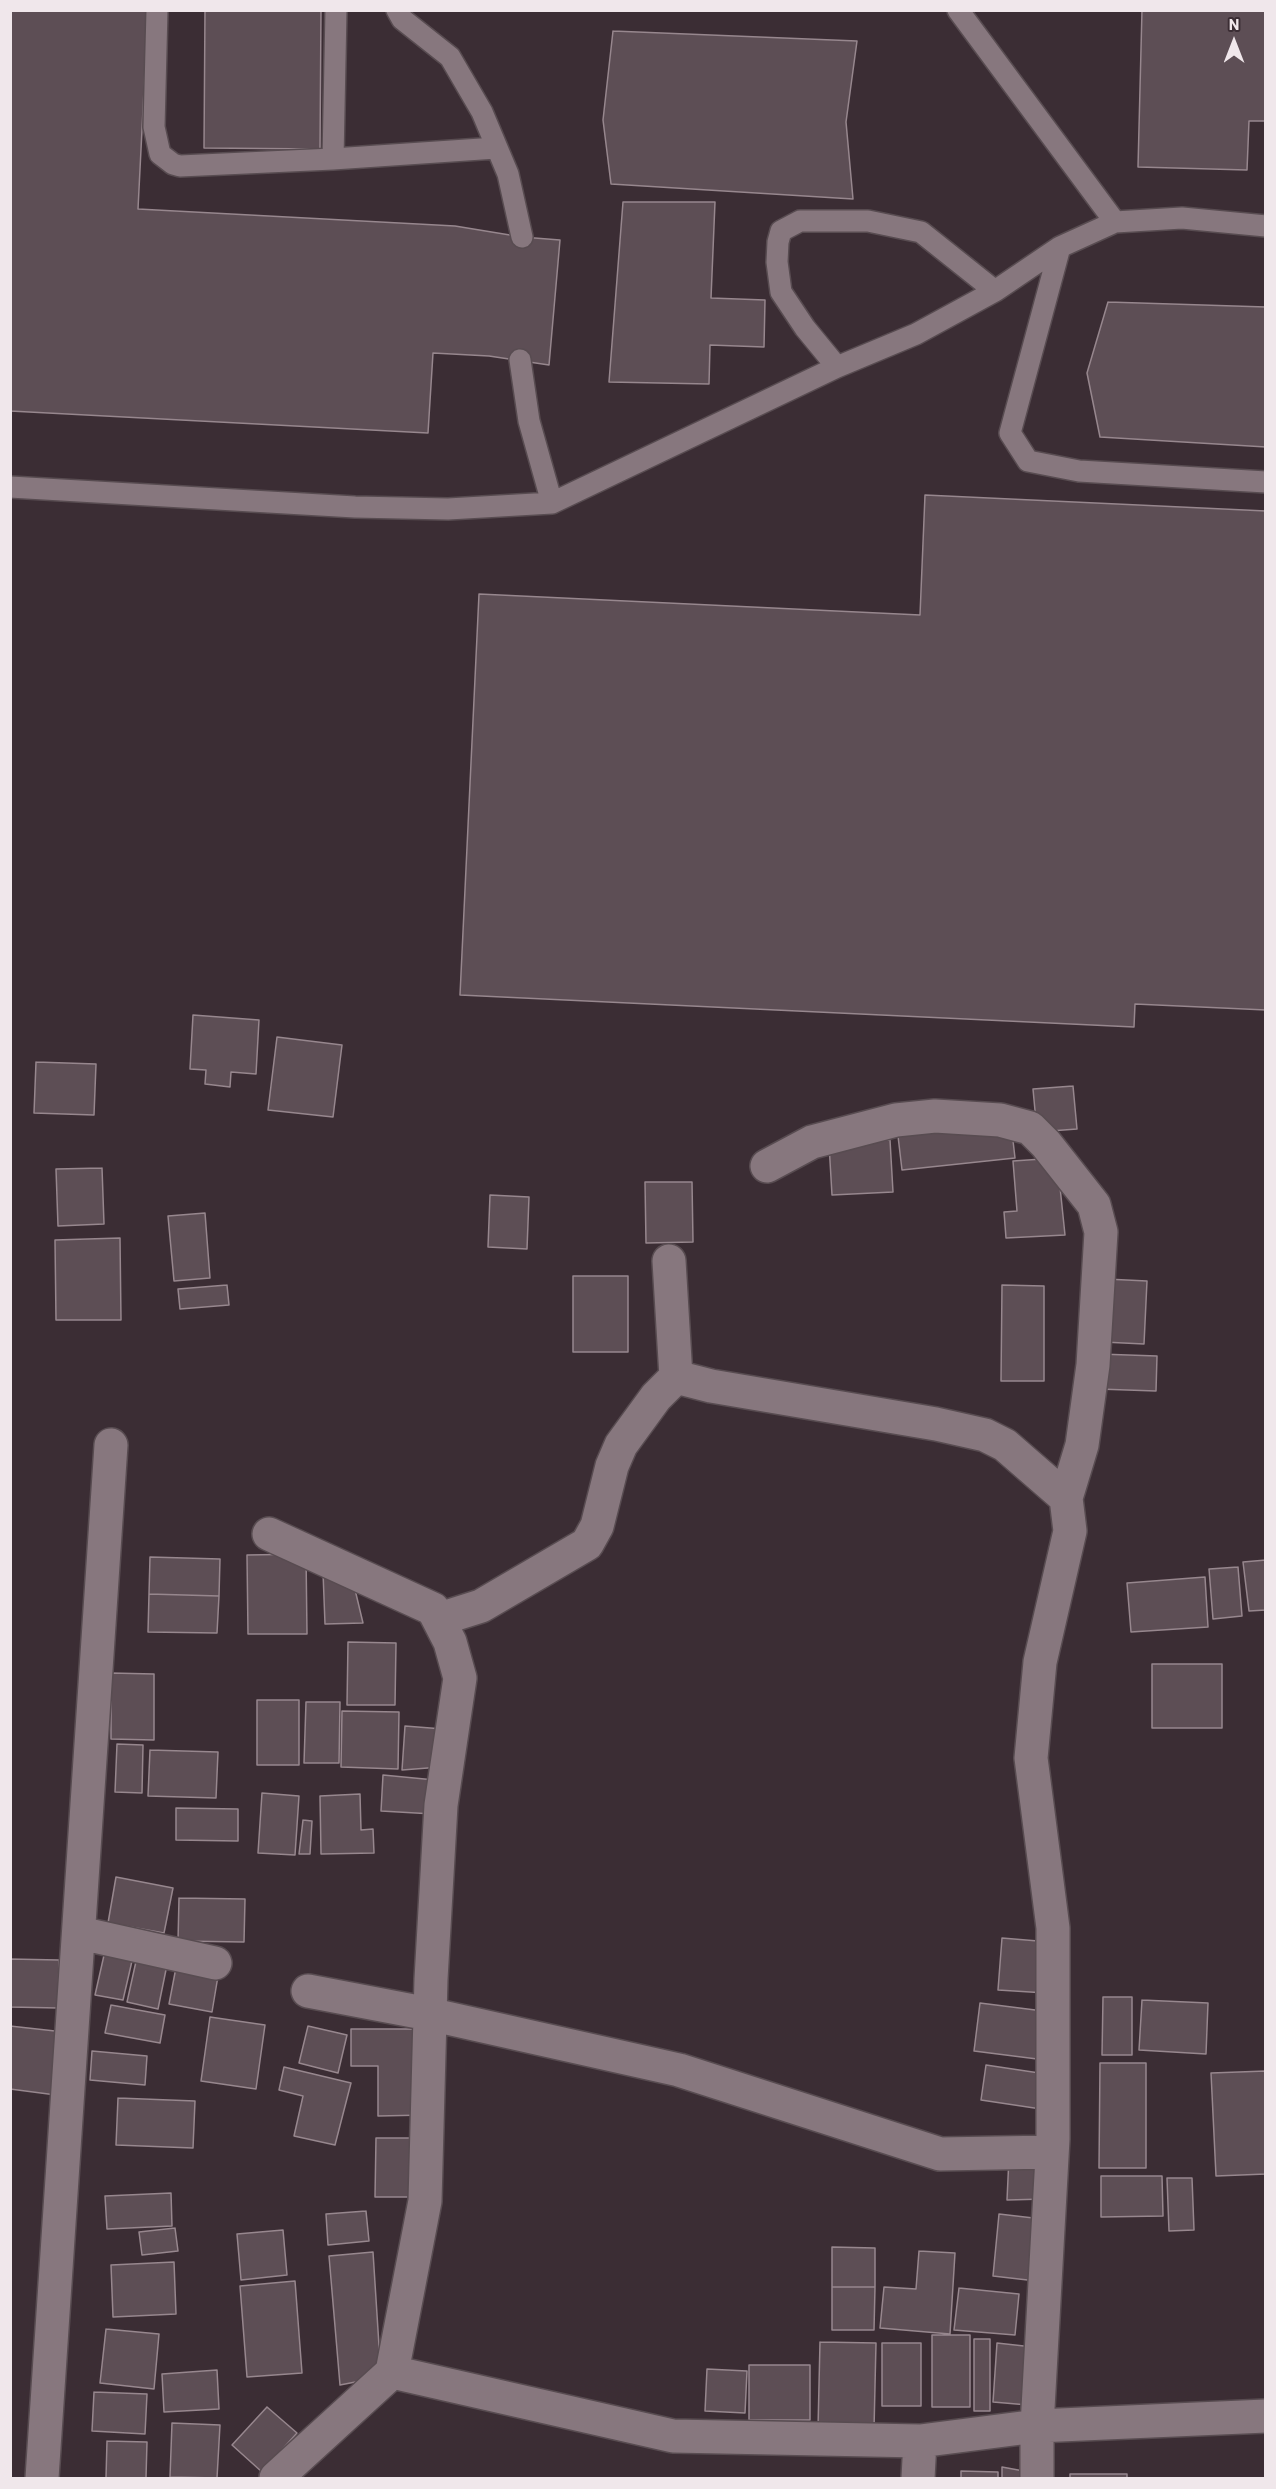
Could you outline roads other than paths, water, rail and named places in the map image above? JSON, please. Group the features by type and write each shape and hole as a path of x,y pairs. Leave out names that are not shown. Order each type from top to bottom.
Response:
{"street":[{"path":"767,1166 812,1142 896,1120 935,1116 1000,1120 1030,1128 1046,1144 1094,1206 1101,1232 1093,1365 1082,1445 1066,1498 1070,1531 1040,1662 1031,1758 1053,1928 1055,2094 1037,2426 1037,2478"},
{"path":"440,1619 481,1606 587,1544 597,1526 612,1466 621,1445 656,1397 676,1377 669,1261"},
{"path":"676,1377 711,1386 936,1424 985,1435 1005,1445 1066,1498"},
{"path":"42,2478 111,1445"},
{"path":"269,1534 433,1609 450,1642 460,1678 441,1805 429,2014 425,2201 392,2372 276,2478"},
{"path":"80,1933 215,1963"},
{"path":"308,1991 429,2014 679,2070 940,2154 1052,2152"},
{"path":"392,2372 673,2436 920,2441 1037,2426 1266,2416"},
{"path":"918,2478 920,2441"}],"lane":[{"path":"157,10 154,127 160,154 167,161 180,166 496,148"},
{"path":"333,159 336,10"},
{"path":"397,10 402,19 450,57 482,112 508,174 522,237"},
{"path":"958,10 1115,222"},
{"path":"10,487 355,507 448,509 552,503 837,367 916,334 995,291 1060,247 1115,222 1182,218 1266,226"},
{"path":"837,367 805,328 781,292 777,262 778,242 781,231 800,221 868,221 921,232 995,291"},
{"path":"1060,247 1010,434 1028,461 1079,471 1266,482"},
{"path":"520,360 529,422 552,503"}]}
